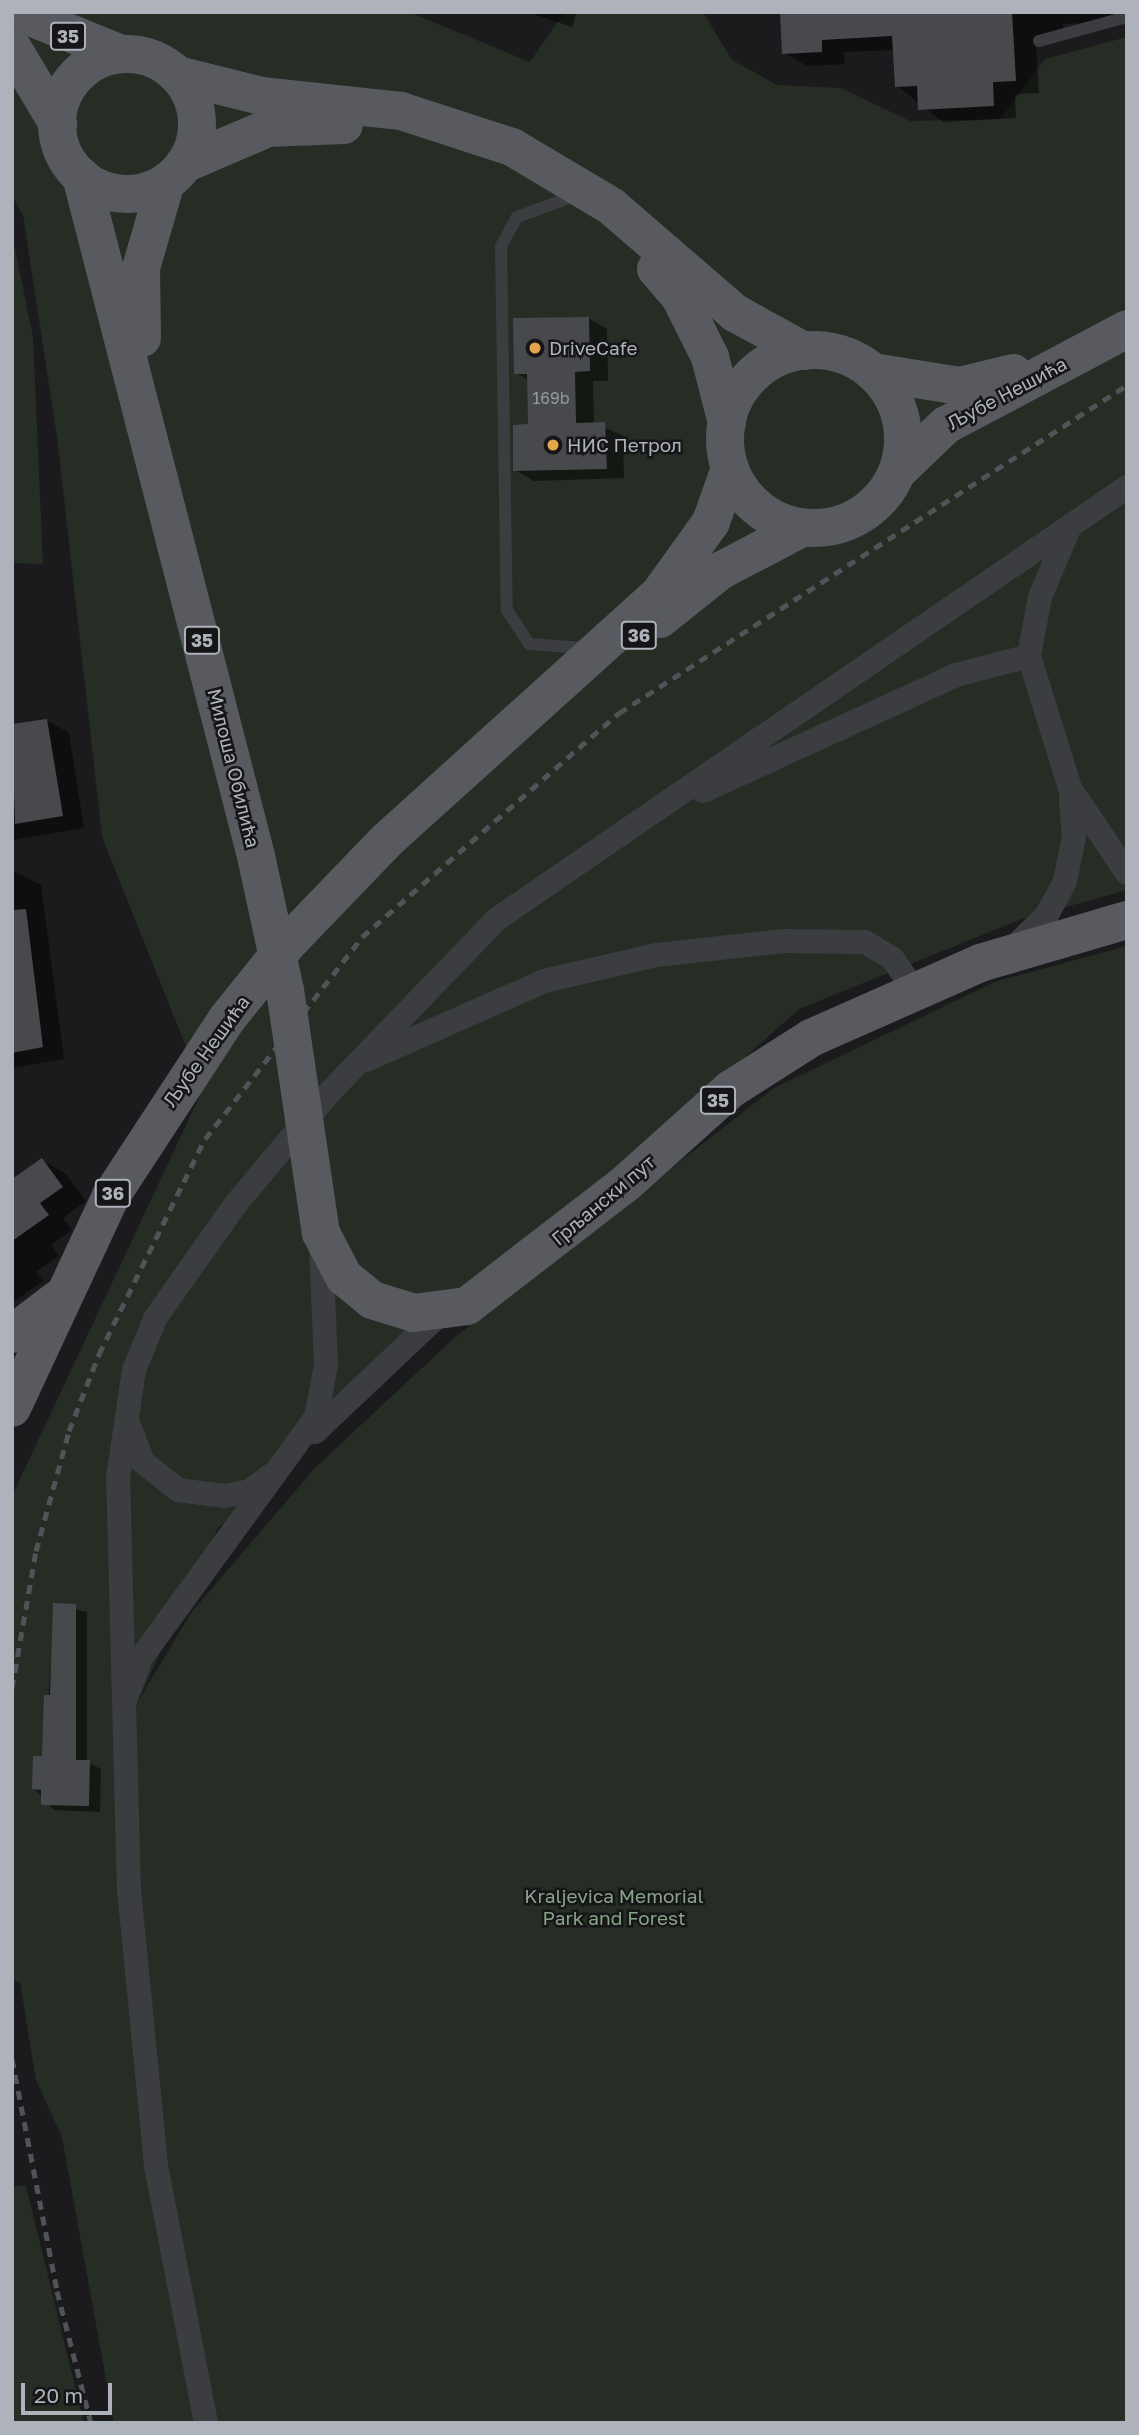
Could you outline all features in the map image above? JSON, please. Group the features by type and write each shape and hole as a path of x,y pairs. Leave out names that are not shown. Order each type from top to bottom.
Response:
{"main road":[{"name":"35","path":"18,12 121,54 154,59 177,75 197,118 175,173"},
{"name":"35","path":"12,47 58,124 66,157 81,176"},
{"name":"35","path":"58,124 74,79 100,60 121,54"},
{"path":"177,75 261,96 401,111 512,148 628,219 735,313 804,351"},
{"path":"81,176 123,193 175,173 268,128 347,125 418,137 479,156 566,199 635,249 679,295 710,357 727,423"},
{"name":"Милоша Обилића","path":"148,424 141,268 175,173"},
{"name":"Милоша Обилића","path":"81,176 148,424 256,856 285,990"},
{"name":"Љубе Нешића","path":"873,372 978,384 1127,322"},
{"name":"Љубе Нешића","path":"898,471 946,425 1127,329"},
{"name":"36","path":"804,351 846,356 873,372 899,412 904,436 898,471 864,514 834,527 802,528 720,571 483,755 660,593 689,557 711,522 730,468 727,423 739,391 757,371 804,351"},
{"name":"36","path":"730,468 755,506 802,528"},
{"name":"Љубе Нешића","path":"12,1408 131,1160 226,1020 324,903 483,755"},
{"name":"Грљански пут","path":"285,990 321,1233 344,1277 372,1300 403,1312 442,1312 491,1294 751,1075 811,1038 914,990 1006,954 1127,920"},
{"path":"12,1334 65,1293"}],"street":[{"path":"206,2423 142,2054 122,1712 117,1511 125,1412 141,1350 173,1289 235,1205 352,1066 497,919 1127,487"},
{"path":"1006,954 1047,915 1065,881 1074,837 1070,788 1029,656 1040,597 1070,526"},
{"path":"639,821 956,675 1029,656"},
{"path":"1070,788 1127,873"},
{"path":"352,1066 498,997 657,955 855,941 881,948 914,990"},
{"path":"122,1712 141,1657 290,1459 316,1417 325,1383 321,1233"},
{"path":"125,1412 143,1462 162,1480 193,1495 249,1491 290,1459 442,1312"}],"lane":[{"path":"1039,41 1127,18"},
{"path":"566,199 517,217 501,246 507,610 529,644 599,647"}],"green space":[{"name":"Kraljevica Memorial Park and Forest","path":"12,12 409,12 530,62 564,12 703,12 732,60 777,85 841,88 910,121 1000,119 1045,59 1127,37 1127,890 1019,920 799,1009 218,1528 137,1703 191,1613 316,1467 453,1339 774,1088 997,981 1127,946 1127,2423 114,2423 62,2137 36,2080 20,1983 12,1979 12,1496 203,1089 102,837 58,444 23,215 12,196"},
{"path":"12,233 33,337 43,564 12,563"},
{"path":"12,2186 26,2186 84,2423 12,2423"}],"building":[{"path":"780,12 1012,12 1016,81 993,82 994,106 918,110 917,86 895,87 892,36 822,40 822,52 782,54"},
{"path":"589,317 590,371 575,372 576,423 605,422 607,469 513,471 513,425 528,424 527,374 514,374 513,318"},
{"path":"47,719 63,816 15,824 12,724"},
{"path":"26,909 43,1047 12,1053 12,910"},
{"path":"42,1158 63,1187 40,1203 49,1215 12,1241 12,1179"},
{"path":"53,1603 76,1604 76,1760 90,1760 89,1806 41,1805 41,1790 32,1789 33,1756 42,1756 44,1695 50,1695"}],"railway":[{"path":"12,1688 36,1551 69,1431 99,1354 205,1139 362,937 619,713 1127,385"},
{"path":"12,2059 57,2291 91,2423"}],"place":[{"name":"DriveCafe","path":"535,348"},
{"name":"НИС Петрол","path":"553,445"}]}
